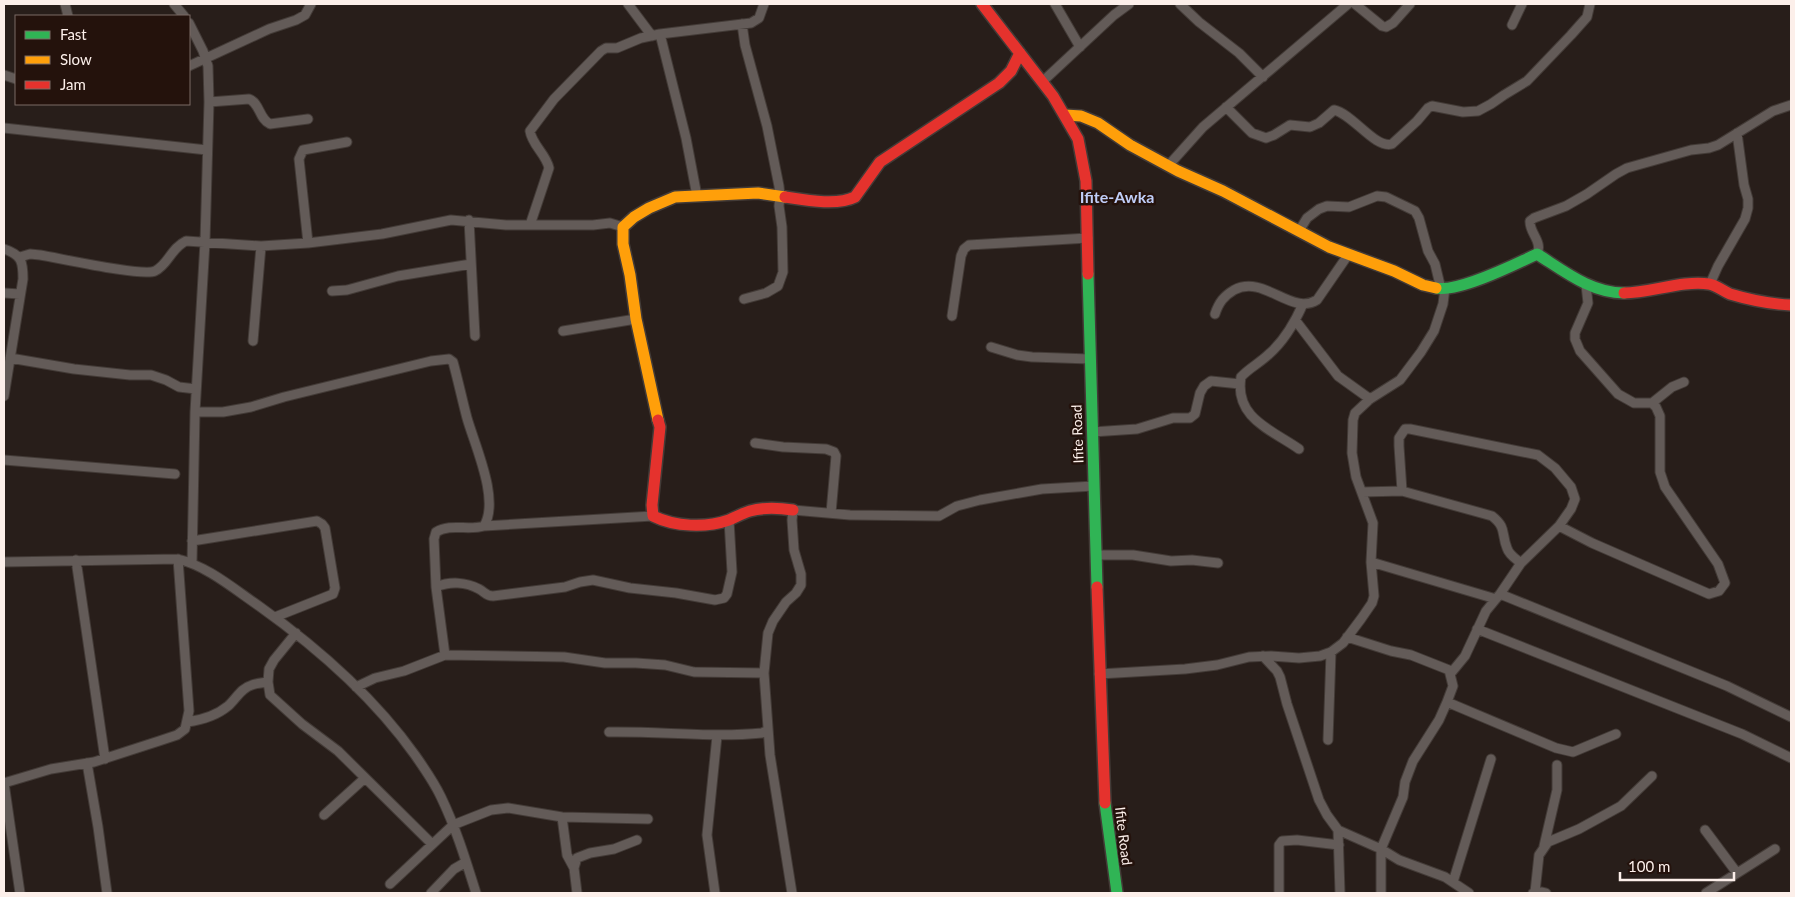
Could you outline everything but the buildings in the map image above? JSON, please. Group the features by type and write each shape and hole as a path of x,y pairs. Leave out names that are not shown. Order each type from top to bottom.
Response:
{"street":[{"path":"174,4 183,15"},
{"path":"190,65 269,29 296,20 305,15 311,4"},
{"path":"628,4 656,35 686,138 697,196"},
{"path":"530,225 549,168 548,162 531,138 530,131 554,99 601,51 606,48 617,48 656,35 755,22 759,18 764,4"},
{"name":"Ifite Road","path":"982,4 1065,115 1078,139 1086,181 1098,674 1105,809 1117,893"},
{"path":"1054,4 1080,47"},
{"path":"1042,82 1114,15 1129,4"},
{"path":"1180,4 1263,77"},
{"path":"1168,166 1203,128 1226,107 1348,4"},
{"path":"1355,4 1382,26 1386,27 1394,23 1410,4"},
{"path":"1512,25 1522,4"},
{"path":"1226,107 1252,133 1266,138 1290,125 1310,127 1319,123 1334,110 1349,118 1380,143 1392,144 1432,106 1463,112 1478,111 1527,81 1572,36 1586,16 1590,4"},
{"path":"742,24 751,70 767,126 780,196 779,206 782,227 782,278 778,286 766,293 744,299"},
{"path":"190,25 208,66 209,102 205,242 195,412 192,562"},
{"path":"653,516 652,505 660,427 636,319 630,275 623,244 623,227 634,217 659,203 675,197 758,193 836,201 849,200 854,197 880,162 979,95 1001,83 1007,77 1020,53"},
{"path":"209,102 253,100 265,122 270,124 308,119"},
{"path":"1065,115 1081,116 1098,123 1130,145 1168,166 1223,191 1348,255 1394,271 1423,285 1443,289 1492,275 1537,254 1539,250 1538,243 1529,225 1530,221 1566,206 1627,168 1690,150 1709,148 1738,133 1773,111 1791,105"},
{"path":"4,128 207,150"},
{"path":"1710,284 1745,219 1748,208 1738,133"},
{"path":"308,243 299,159 303,150 347,142"},
{"path":"1098,674 1185,669 1249,657 1299,658 1320,656 1331,652 1342,644 1372,603 1374,596 1371,562 1373,523 1356,477 1352,453 1353,420 1355,413 1370,399 1400,380 1420,352 1434,330 1443,304 1443,289 1415,211 1386,197 1377,196 1350,207 1327,206 1319,209 1308,218 1299,231"},
{"path":"20,257 30,254 40,255 120,270 147,273 155,271 160,267 176,246 186,241 261,246 308,243 382,234 451,220 469,220 486,224 530,225 593,225 610,223 623,227"},
{"path":"469,220 475,336"},
{"path":"952,316 961,256 964,249 969,245 1088,238"},
{"path":"252,341 261,246"},
{"path":"4,249 20,257 23,265 4,396"},
{"path":"1537,254 1586,285 1615,293 1633,293 1684,285 1710,284 1725,292 1746,299 1770,304 1791,305"},
{"path":"1215,314 1218,305 1225,295 1238,288 1251,286 1260,287 1280,297 1303,304 1311,304 1317,300 1348,255"},
{"path":"332,291 347,290 398,276 470,264"},
{"path":"1586,285 1588,303 1575,333 1575,339 1580,351 1618,394 1634,403 1652,403 1672,387 1684,382"},
{"path":"4,297 4,293 20,294"},
{"path":"1299,449 1259,424 1249,412 1240,396 1240,384 1241,377 1271,353 1296,321 1303,304"},
{"path":"563,331 636,319"},
{"path":"1296,321 1338,376 1370,399"},
{"path":"991,347 1016,355 1032,357 1090,359"},
{"path":"10,358 102,372 151,375 179,387 196,389"},
{"path":"195,412 223,412 251,408 284,397 432,361 449,359 453,362 488,491 489,510 484,526"},
{"path":"1092,432 1138,429 1173,418 1190,418 1195,414 1200,393 1204,386 1211,381 1240,384"},
{"path":"1560,526 1592,543 1709,594 1719,591 1725,583 1718,564 1665,487 1660,472 1660,416 1652,403"},
{"path":"1402,491 1399,438 1405,429 1538,455 1555,468 1572,487 1574,499 1571,509 1560,526 1521,563 1486,612 1465,656 1451,673"},
{"path":"755,443 783,447 826,449 834,452 836,456 831,513"},
{"path":"4,460 175,474"},
{"path":"445,655 436,587 434,538 436,532 443,528 474,529 484,526 653,516 659,521 680,525 729,520 755,509 778,508 831,513 938,516 957,506 980,500 1042,490 1094,486"},
{"path":"1362,492 1402,491 1492,516 1500,523 1504,530 1506,548 1521,563"},
{"path":"792,893 772,764 764,674 768,633 786,602 796,593 801,585 801,574 794,550 793,510"},
{"path":"436,587 444,584 468,584 487,596 493,596 565,588 580,582 593,580 630,588 716,600 724,598 727,594 732,572 729,520"},
{"path":"192,541 317,522 322,524 325,528 335,588 333,594 274,617"},
{"path":"1096,555 1133,555 1163,560 1192,560 1218,563"},
{"path":"20,893 4,783 51,769 105,759 177,734 185,729 189,711 178,559"},
{"path":"4,562 178,559 192,562 236,590 296,633 356,687 395,728 424,768 441,796 453,824 476,893"},
{"path":"76,560 105,759"},
{"path":"1371,562 1498,597 1727,686 1791,717"},
{"path":"1477,629 1742,734 1791,758"},
{"path":"296,633 269,669 270,695 282,708 338,751 432,844"},
{"path":"1347,637 1391,651 1411,655 1449,670 1453,686 1439,720 1413,761 1404,782 1403,798 1381,849 1381,893"},
{"path":"1328,740 1331,652"},
{"path":"356,687 375,678 404,671 445,655 564,656 605,663 665,665 694,672 764,674"},
{"path":"1263,656 1277,670 1319,800 1338,830 1381,849 1399,860 1445,877 1469,893"},
{"path":"187,722 198,721 216,714 228,706 244,689 251,685 268,682"},
{"path":"1447,702 1556,748 1573,752 1616,734"},
{"path":"610,732 717,736 762,733 768,730"},
{"path":"715,893 707,835 717,736"},
{"path":"1453,882 1491,759"},
{"path":"87,763 107,893"},
{"path":"1546,893 1534,893 1539,855 1544,846 1557,790 1557,765"},
{"path":"1544,846 1553,838 1579,829 1620,806 1652,776"},
{"path":"324,815 365,778"},
{"path":"390,884 453,824 491,810 508,808 562,817 648,819"},
{"path":"562,817 567,855 574,868 577,893"},
{"path":"1338,830 1340,893"},
{"path":"1705,830 1737,873"},
{"path":"574,868 577,858 582,855 614,849 637,840"},
{"path":"1279,893 1279,844 1282,841 1297,840 1339,845"},
{"path":"1706,893 1775,849"},
{"path":"431,893 454,869 466,862"}],"traffic: fast":[{"path":"1436,288 1446,288 1472,282 1537,254 1589,285 1612,292 1624,293"},
{"path":"1088,274 1097,587"},
{"path":"1105,803 1117,893"}],"traffic: slow":[{"path":"1065,115 1081,116 1098,123 1130,145 1178,171 1223,191 1329,247 1394,271 1423,285 1436,288"},
{"path":"658,420 636,319 630,275 623,244 623,227 634,217 649,208 675,197 758,193 785,197"}],"traffic: jam":[{"path":"982,4 1053,96 1078,139 1086,181 1088,274"},
{"path":"785,197 830,202 848,200 855,197 880,162 999,83 1011,71 1020,53"},
{"path":"1624,293 1699,283 1712,285 1730,294 1745,298 1791,305"},
{"path":"658,420 660,427 652,505 653,516 681,524 701,525 720,523 755,510 772,508 793,510"},
{"path":"1097,587 1105,803"}],"district":[{"name":"Ifite-Awka","path":"1117,196"}]}
